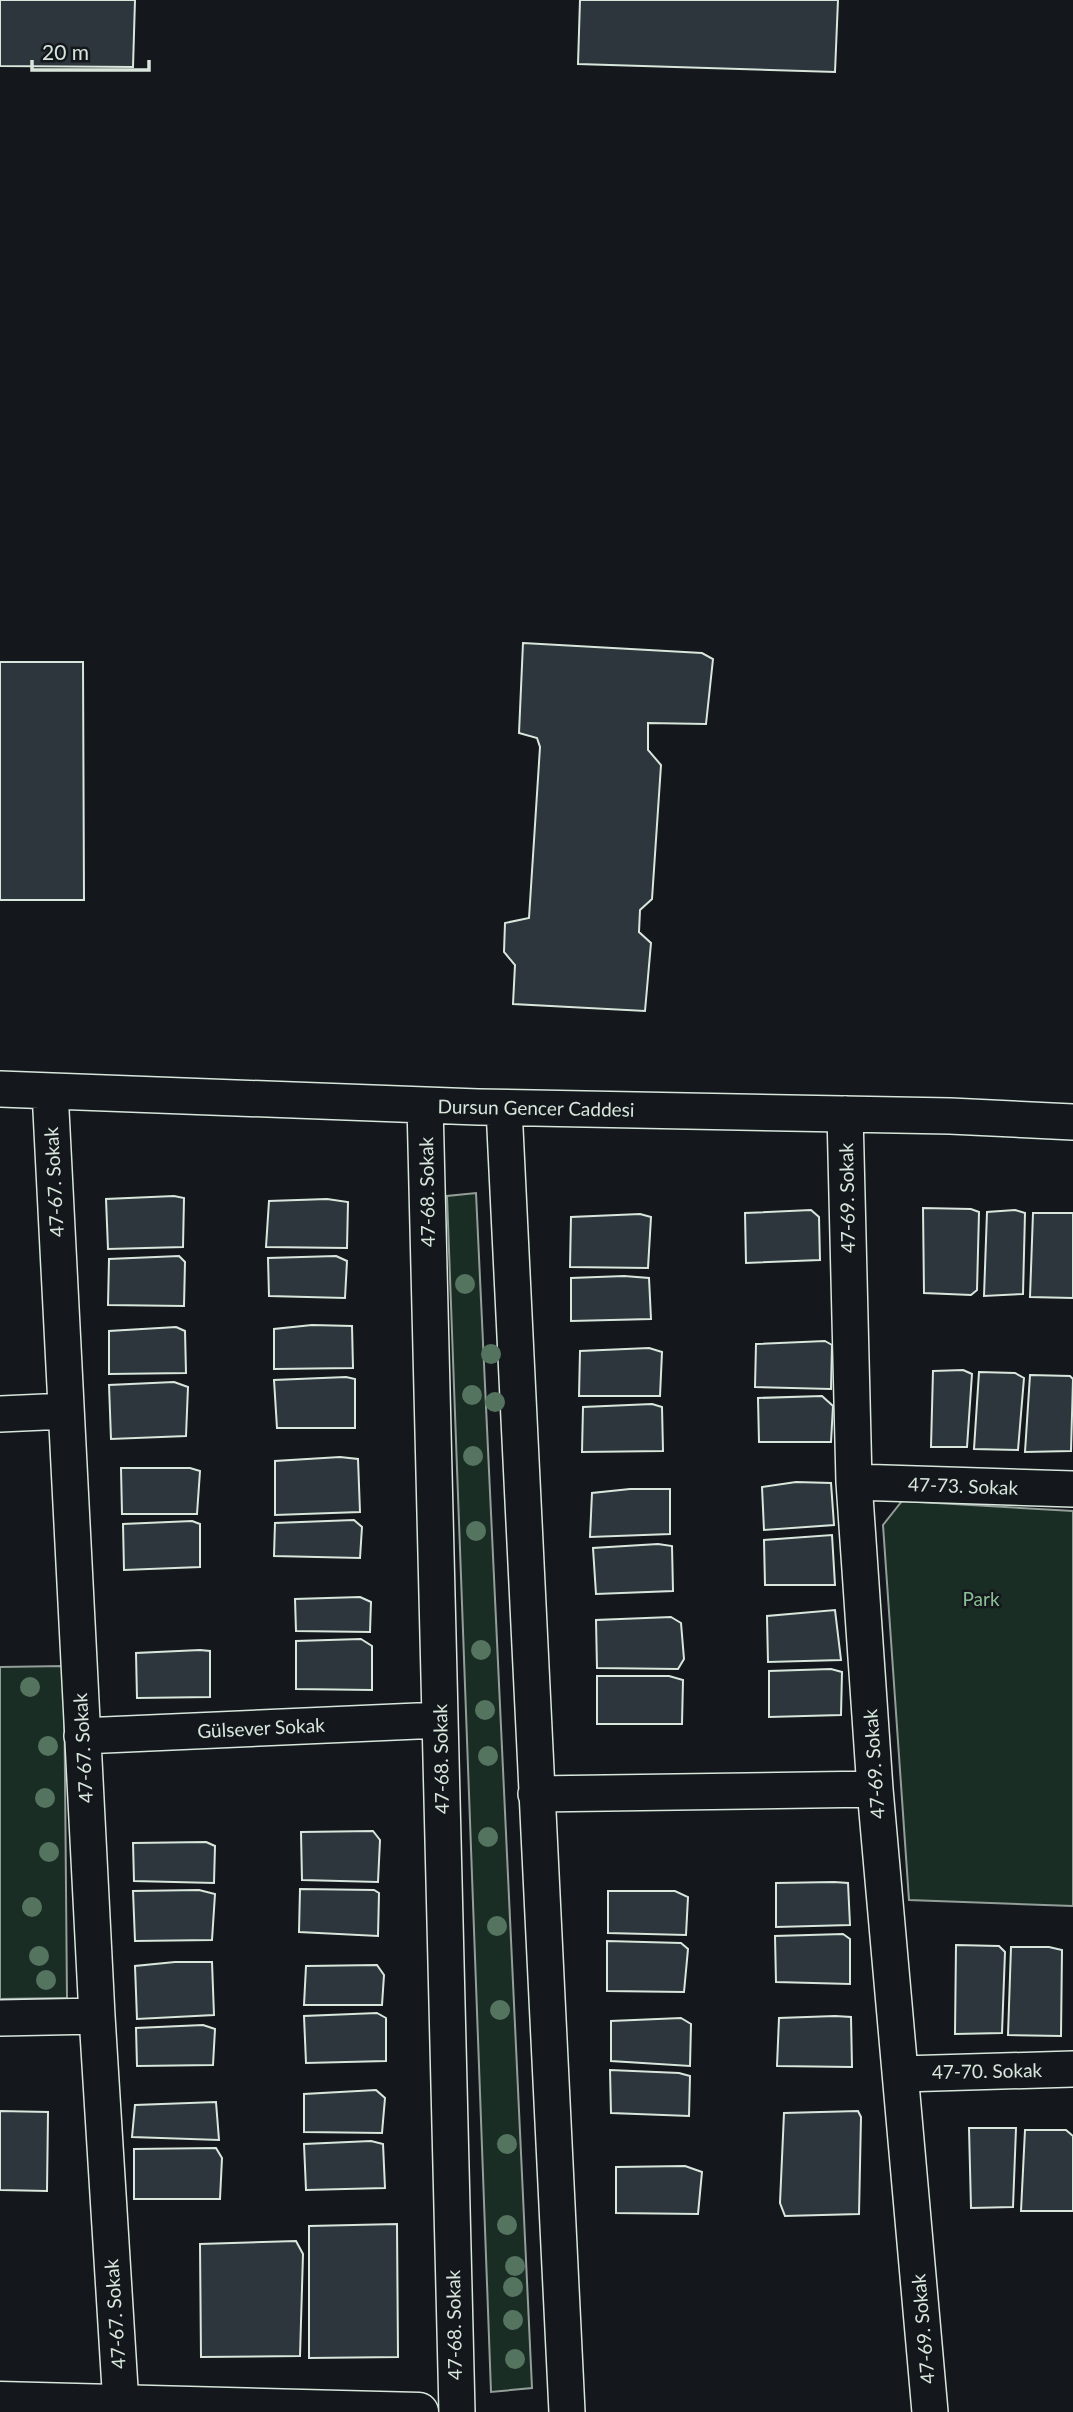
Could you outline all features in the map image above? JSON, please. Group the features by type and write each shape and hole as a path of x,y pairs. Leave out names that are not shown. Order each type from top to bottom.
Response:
{"street":[{"name":"Dursun Gencer Caddesi","path":"0,1089 504,1108 845,1114 1073,1122"},
{"name":"47-67. Sokak","path":"50,1091 96,2016 121,2404"},
{"name":"47-68. Sokak","path":"425,1105 457,2412"},
{"path":"504,1108 566,2412"},
{"name":"47-69. Sokak","path":"845,1114 854,1482 876,1789 930,2412"},
{"path":"0,1414 66,1411"},
{"name":"47-73. Sokak","path":"854,1482 1073,1489"},
{"name":"Gülsever Sokak","path":"82,1736 440,1720"},
{"path":"536,1794 876,1789"},
{"path":"0,2018 96,2016"},
{"name":"47-70. Sokak","path":"902,2074 1073,2069"},
{"path":"0,2401 419,2412"}],"green space":[{"path":"476,1193 532,2388 491,2392 447,1196"},
{"name":"Park","path":"902,1501 1073,1511 1073,1906 909,1900 883,1525"},
{"path":"64,1666 67,1998 0,1999 0,1667"}],"building":[{"path":"0,0 135,0 133,67 0,66"},
{"path":"580,0 838,0 835,72 578,64"},
{"path":"523,643 702,653 713,659 706,724 648,723 648,750 661,765 652,899 640,910 639,932 651,943 645,1011 513,1004 515,965 504,952 505,923 529,918 540,747 537,738 519,733"},
{"path":"0,662 83,662 84,900 0,900"},
{"path":"174,1196 184,1198 183,1247 108,1249 106,1199"},
{"path":"327,1199 348,1202 347,1248 266,1247 269,1201"},
{"path":"923,1208 971,1209 979,1212 977,1290 971,1295 924,1293"},
{"path":"811,1210 819,1217 820,1260 746,1263 745,1213"},
{"path":"1015,1210 1025,1213 1023,1294 984,1296 987,1212"},
{"path":"1033,1213 1073,1213 1073,1298 1030,1297"},
{"path":"640,1214 651,1217 648,1268 570,1267 571,1217"},
{"path":"179,1256 185,1262 184,1306 108,1305 109,1259"},
{"path":"336,1256 347,1261 345,1298 269,1296 268,1258"},
{"path":"571,1278 649,1278 651,1319 571,1321"},
{"path":"312,1325 352,1326 353,1368 274,1369 274,1329"},
{"path":"176,1327 185,1331 186,1373 109,1374 109,1331"},
{"path":"825,1341 832,1345 831,1389 755,1387 756,1344"},
{"path":"649,1348 662,1352 660,1396 579,1396 580,1351"},
{"path":"963,1370 972,1374 967,1447 931,1447 933,1371"},
{"path":"979,1372 1015,1373 1024,1378 1018,1450 974,1449"},
{"path":"1030,1375 1070,1376 1073,1379 1071,1451 1025,1452"},
{"path":"346,1377 355,1379 355,1428 277,1428 274,1380"},
{"path":"174,1382 188,1387 186,1436 111,1439 109,1385"},
{"path":"822,1396 833,1406 831,1442 759,1442 758,1398"},
{"path":"652,1404 662,1407 663,1451 582,1452 583,1407"},
{"path":"340,1457 358,1459 360,1512 275,1515 275,1461"},
{"path":"121,1468 190,1468 200,1471 197,1514 122,1514"},
{"path":"796,1482 831,1483 834,1525 764,1530 762,1487"},
{"path":"670,1489 670,1534 590,1537 592,1493"},
{"path":"354,1520 362,1527 360,1558 274,1556 275,1523"},
{"path":"192,1521 200,1524 200,1567 124,1570 123,1524"},
{"path":"832,1535 835,1585 765,1585 764,1540"},
{"path":"658,1544 672,1546 673,1591 596,1594 593,1548"},
{"path":"360,1597 371,1602 370,1632 296,1631 295,1599"},
{"path":"835,1610 841,1660 768,1662 767,1616"},
{"path":"671,1617 681,1623 684,1659 678,1669 597,1668 596,1620"},
{"path":"361,1639 372,1646 372,1690 296,1689 296,1641"},
{"path":"210,1651 210,1697 137,1698 136,1653"},
{"path":"831,1669 842,1672 841,1715 769,1717 769,1671"},
{"path":"597,1676 669,1676 683,1680 682,1724 597,1724"},
{"path":"373,1831 380,1840 378,1882 302,1880 301,1832"},
{"path":"206,1842 215,1846 214,1883 134,1881 133,1843"},
{"path":"776,1883 848,1883 850,1925 776,1927"},
{"path":"300,1889 374,1890 379,1893 378,1936 299,1932"},
{"path":"199,1890 215,1894 212,1940 135,1941 133,1891"},
{"path":"608,1891 675,1891 688,1897 686,1935 608,1933"},
{"path":"843,1934 850,1939 850,1984 776,1982 775,1936"},
{"path":"607,1941 681,1943 688,1949 684,1992 607,1991"},
{"path":"956,1945 999,1946 1005,1952 1002,2033 955,2034"},
{"path":"1011,1947 1049,1947 1062,1950 1061,2036 1008,2035"},
{"path":"212,1962 214,2015 137,2019 135,1966"},
{"path":"377,1965 384,1975 382,2005 304,2005 306,1966"},
{"path":"377,2013 386,2018 386,2061 306,2063 304,2016"},
{"path":"851,2017 852,2067 777,2066 779,2018"},
{"path":"681,2018 691,2024 690,2066 611,2061 611,2021"},
{"path":"203,2025 215,2029 213,2065 137,2066 136,2028"},
{"path":"610,2070 679,2073 690,2076 689,2116 611,2113"},
{"path":"376,2090 385,2098 382,2133 304,2132 304,2094"},
{"path":"216,2102 219,2140 132,2137 135,2105"},
{"path":"0,2111 48,2112 47,2191 0,2190"},
{"path":"858,2111 861,2117 859,2214 785,2216 780,2203 784,2113"},
{"path":"969,2128 1016,2128 1013,2207 971,2208"},
{"path":"1025,2130 1066,2130 1073,2136 1073,2211 1021,2211"},
{"path":"371,2141 383,2144 385,2188 306,2190 304,2144"},
{"path":"216,2148 222,2158 220,2199 134,2199 134,2149"},
{"path":"685,2166 702,2172 698,2214 616,2213 616,2167"},
{"path":"397,2224 398,2357 309,2358 309,2226"},
{"path":"296,2241 303,2254 300,2356 201,2357 200,2244"}]}
